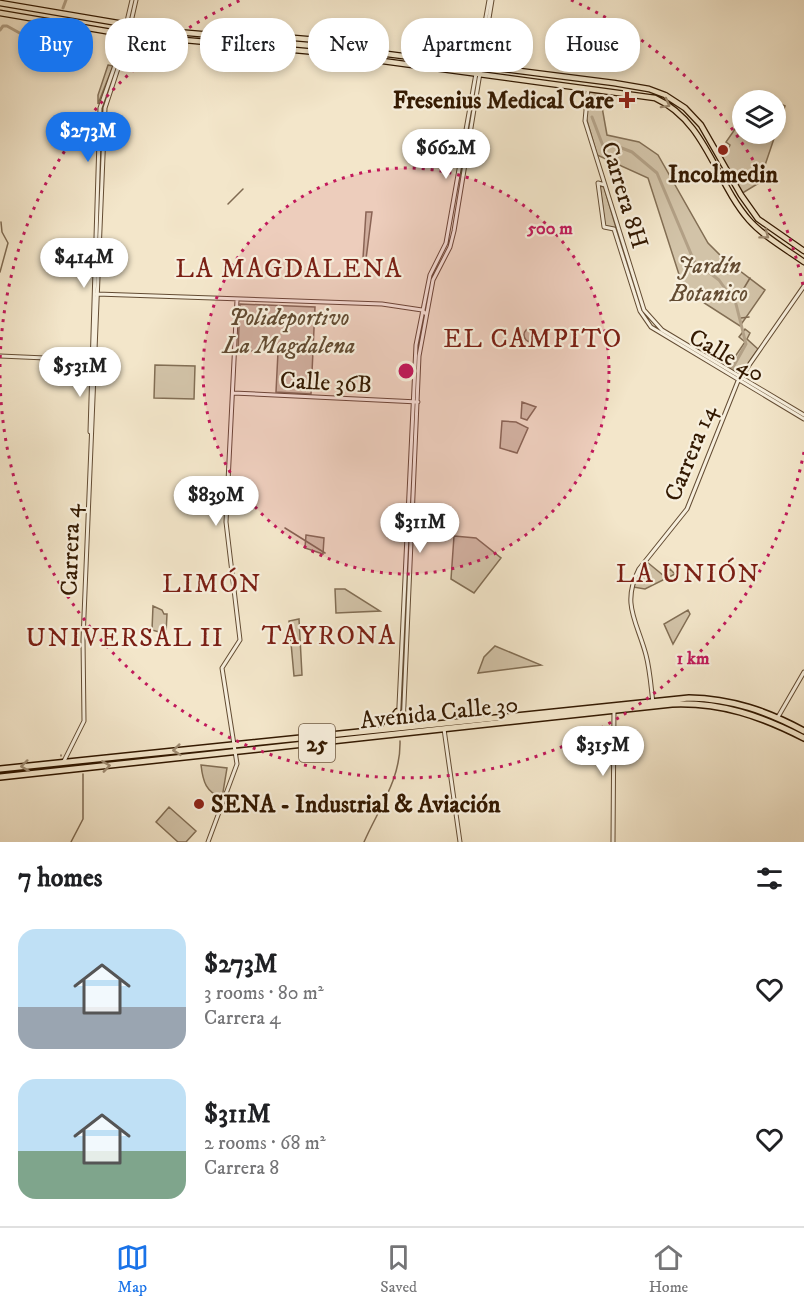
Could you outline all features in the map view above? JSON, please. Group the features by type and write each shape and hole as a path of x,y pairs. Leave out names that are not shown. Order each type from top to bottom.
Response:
{"highway":[{"name":"Avenida Calle 30","path":"0,777 614,711 653,704 718,699 778,717 804,731"},
{"name":"Avenida Calle 30","path":"0,769 614,704 721,706 763,718 804,738"},
{"path":"385,728 397,712"}],"main road":[{"path":"0,3 105,22"},
{"path":"0,13 105,31"},
{"path":"188,32 224,36 249,34 328,41 356,50 401,55"},
{"path":"188,40 316,52 655,98 676,110 694,130 749,220 804,262"},
{"path":"529,72 628,86 665,95 685,108 701,126 755,216 804,251"}],"street":[{"name":"Carrera 4","path":"130,18 134,0"},
{"path":"488,18 491,0"},
{"name":"Carrera 4","path":"62,771 63,761 84,717 83,646 96,294 100,108 113,72"},
{"path":"400,726 419,356 435,275 453,237 478,72"},
{"path":"401,734 397,712 416,345 430,274 446,243 478,75"},
{"name":"Carrera 8H","path":"588,88 585,121 645,310"},
{"name":"Carrera 8H","path":"605,185 598,183 604,226 614,229 640,311"},
{"name":"Carrera 14","path":"653,704 646,656 632,615 630,590 639,569 687,509 740,379 804,286"},
{"name":"Carrera 4","path":"91,434 96,294"},
{"path":"96,294 382,304 422,310 426,314"},
{"path":"208,842 237,764 237,752 222,668 240,640 226,522 237,300"},
{"name":"Calle 40","path":"645,310 662,330 804,417"},
{"name":"Calle 40","path":"640,311 660,335 740,379"},
{"path":"0,357 92,360"},
{"name":"Calle 36B","path":"233,393 418,402"},
{"path":"778,717 804,672"},
{"path":"613,842 614,704"},
{"path":"444,729 460,842"}],"green space":[{"path":"106,72 111,72 98,104 98,95"},
{"name":"Jardín Botanico","path":"589,92 603,94 602,107 607,135 639,142 658,155 708,243 723,258 765,290 740,326 684,290 648,178 597,155 586,117"},
{"path":"732,133 732,144 773,144 759,183 741,194 721,155 727,152 730,145 726,142"},
{"path":"600,186 604,187 625,258 615,229 605,226"},
{"path":"366,212 372,212 366,259 363,258"},
{"name":"Polideportivo La Magdalena","path":"240,304 315,307 311,394 276,392 278,352 238,350"},
{"path":"528,328 534,328 538,335 534,342 528,342 524,338 524,332"},
{"name":"Jardín Botanico","path":"745,329 750,333 747,339 758,349 740,375 728,367 745,342 739,337"},
{"path":"155,365 195,366 194,399 154,398"},
{"path":"522,402 536,407 527,420 521,418"},
{"path":"502,421 516,422 528,428 517,453 500,448"},
{"path":"306,535 324,538 323,554 305,548"},
{"path":"454,536 476,538 501,558 474,593 451,579"},
{"path":"647,562 664,576 670,569 675,574 645,589 633,587"},
{"path":"335,589 345,589 380,611 336,613"},
{"path":"153,606 167,614 166,634 152,630"},
{"path":"688,610 690,614 673,644 664,624"},
{"path":"299,619 302,675 294,676 289,621"},
{"path":"495,646 541,665 478,673 484,657"},
{"path":"201,765 227,768 222,798 212,793 206,786"},
{"path":"169,807 196,831 186,842 178,842 156,822"}],"waterway":[{"path":"63,8 66,0"},
{"path":"0,30 3,26 7,26 18,32"},
{"path":"592,117 603,146 619,147 632,152 657,173 694,261 719,280 736,304 746,344 732,369"},
{"path":"228,204 243,189"},
{"path":"0,272 8,243 2,232 1,222"},
{"path":"735,303 750,278"},
{"path":"741,318 749,317"},
{"path":"228,501 248,506"},
{"path":"285,528 325,553"},
{"path":"364,842 393,781 400,741"},
{"path":"71,842 83,819 83,774"}],"place":[{"name":"Fresenius Medical Care","path":"627,100"},
{"name":"Incolmedin","path":"723,150"},
{"name":"SENA - Industrial & Aviación","path":"199,804"}],"district":[{"name":"LA MAGDALENA","path":"289,268"},
{"name":"EL CAMPITO","path":"533,338"},
{"name":"LA UNIÓN","path":"688,573"},
{"name":"LIMÓN","path":"212,583"},
{"name":"TAYRONA","path":"329,635"},
{"name":"UNIVERSAL II","path":"125,637"}]}
